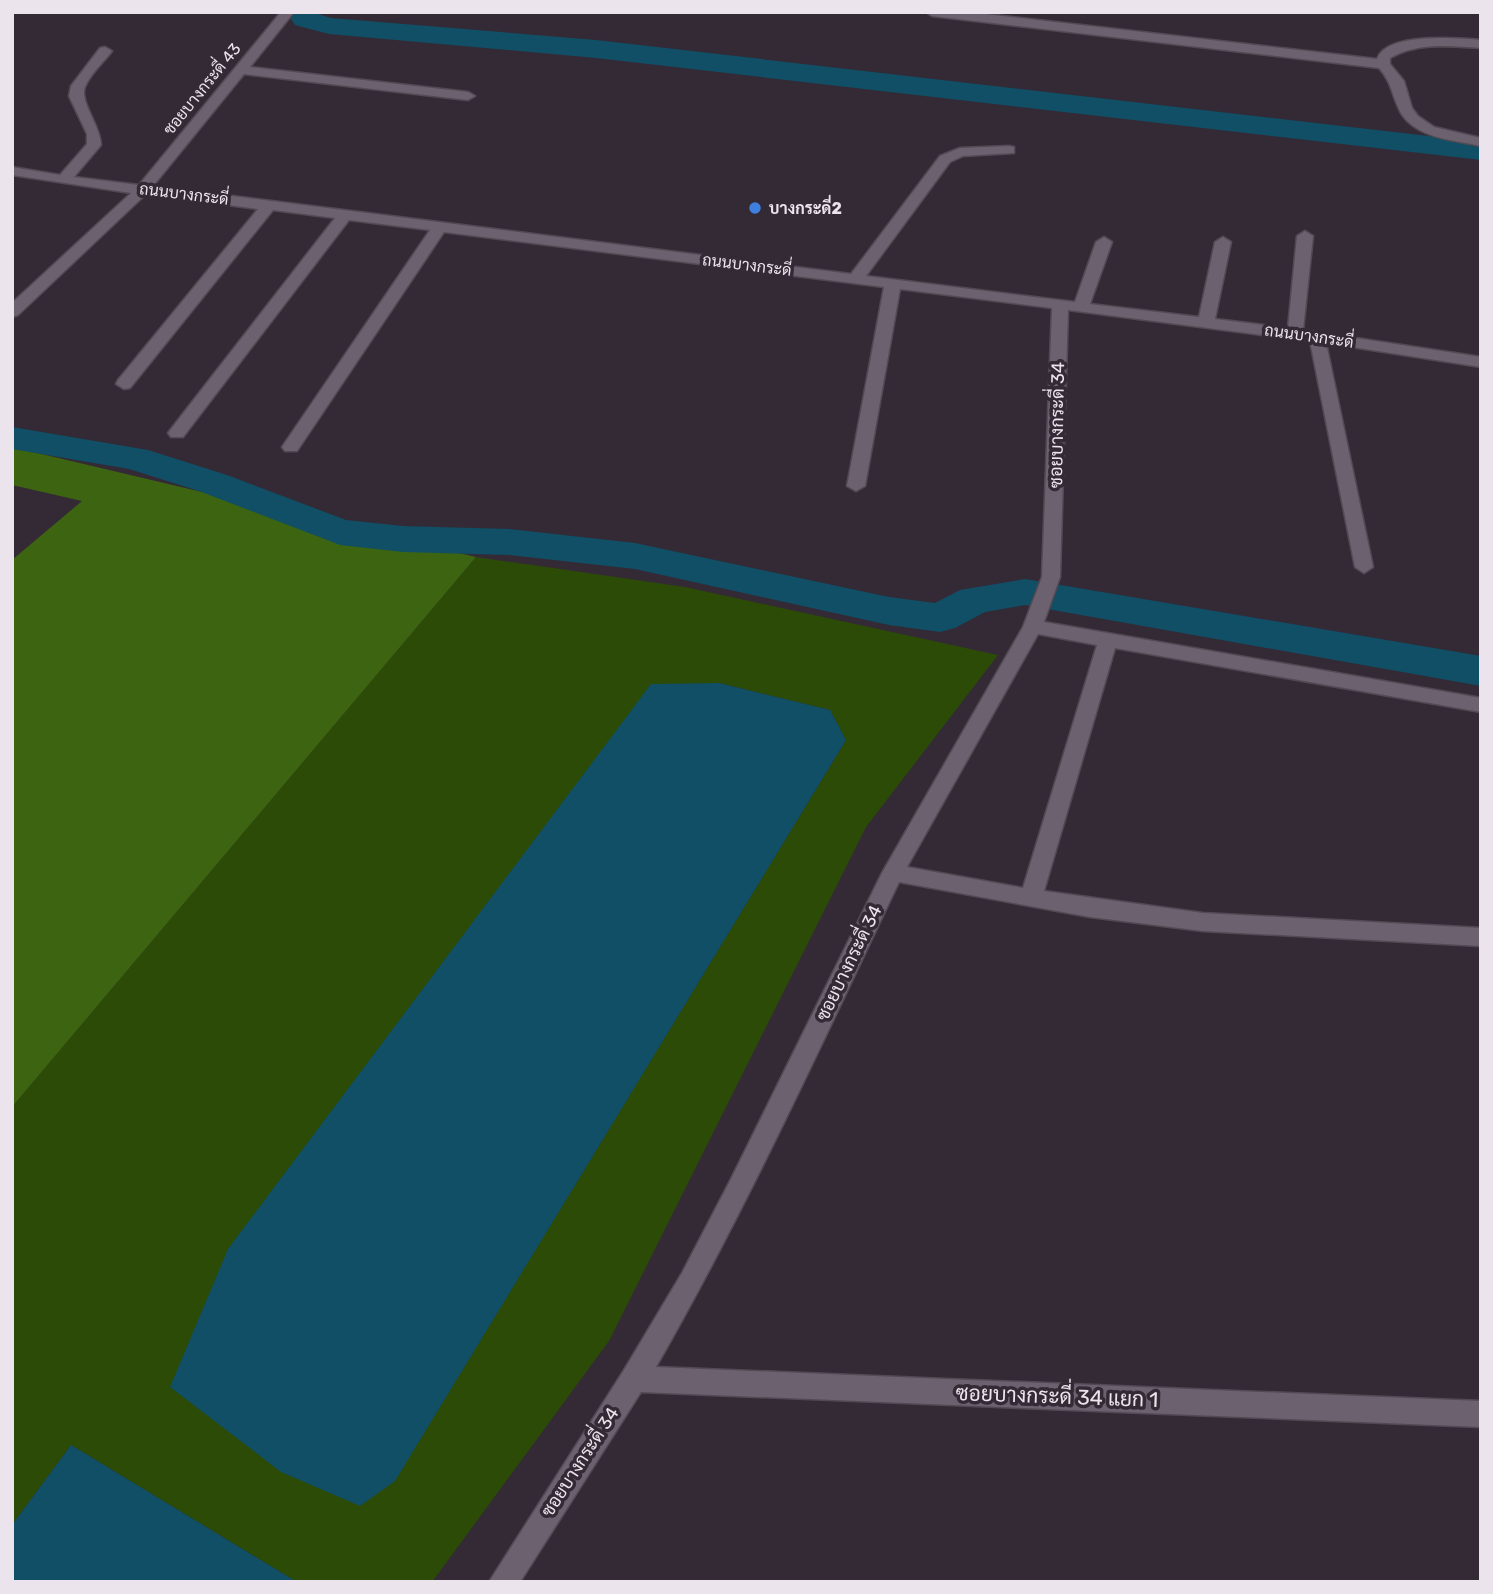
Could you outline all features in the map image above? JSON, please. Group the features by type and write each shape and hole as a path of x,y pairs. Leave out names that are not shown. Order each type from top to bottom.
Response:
{"street":[{"name":"ซอยบางกระดี่ 43","path":"12,312 143,189 288,12"},
{"path":"932,12 1384,64"},
{"path":"1481,44 1422,43 1395,49 1384,56 1384,64 1396,81 1405,109 1413,119 1429,130 1481,142"},
{"path":"64,180 94,145 94,134 76,96 78,86 105,51"},
{"path":"241,69 468,96"},
{"path":"856,278 945,159 960,152 1009,150"},
{"name":"ถนนบางกระดี่","path":"12,171 64,180 1206,322 1481,362"},
{"path":"124,384 270,204"},
{"path":"177,433 346,214"},
{"path":"291,447 440,226"},
{"path":"1295,334 1305,236"},
{"path":"1081,306 1104,242"},
{"path":"1206,322 1223,242"},
{"path":"856,486 893,283"},
{"name":"ซอยบางกระดี่ 34","path":"503,1582 634,1379 691,1281 740,1187 893,873 1033,626 1051,578 1060,304"},
{"path":"1317,337 1364,568"},
{"path":"1033,626 1481,705"},
{"path":"1031,897 1108,639"},
{"path":"893,873 1090,908 1203,922 1481,937"},
{"name":"ซอยบางกระดี่ 34 แยก 1","path":"634,1379 1481,1414"}],"green space":[{"path":"12,447 476,557 12,1107 12,560 82,501 12,485"},
{"path":"476,557 685,587 998,655 866,827 609,1341 432,1582 297,1582 71,1445 12,1525 12,1107","holes":["719,683 830,710 846,740 395,1480"]}],"water":[{"path":"719,683 830,710 846,740 395,1481 360,1506 281,1472 170,1387 228,1249 651,684"},
{"path":"71,1445 297,1582 12,1582 12,1525"}],"waterway":[{"path":"305,19 329,26 596,49 1481,151"},
{"path":"12,438 135,458 213,483 340,532 403,539 509,542 635,556 889,611 940,618 975,600 1025,592 1481,671"}],"place":[{"name":"บางกระดี่2","path":"755,208"}]}
